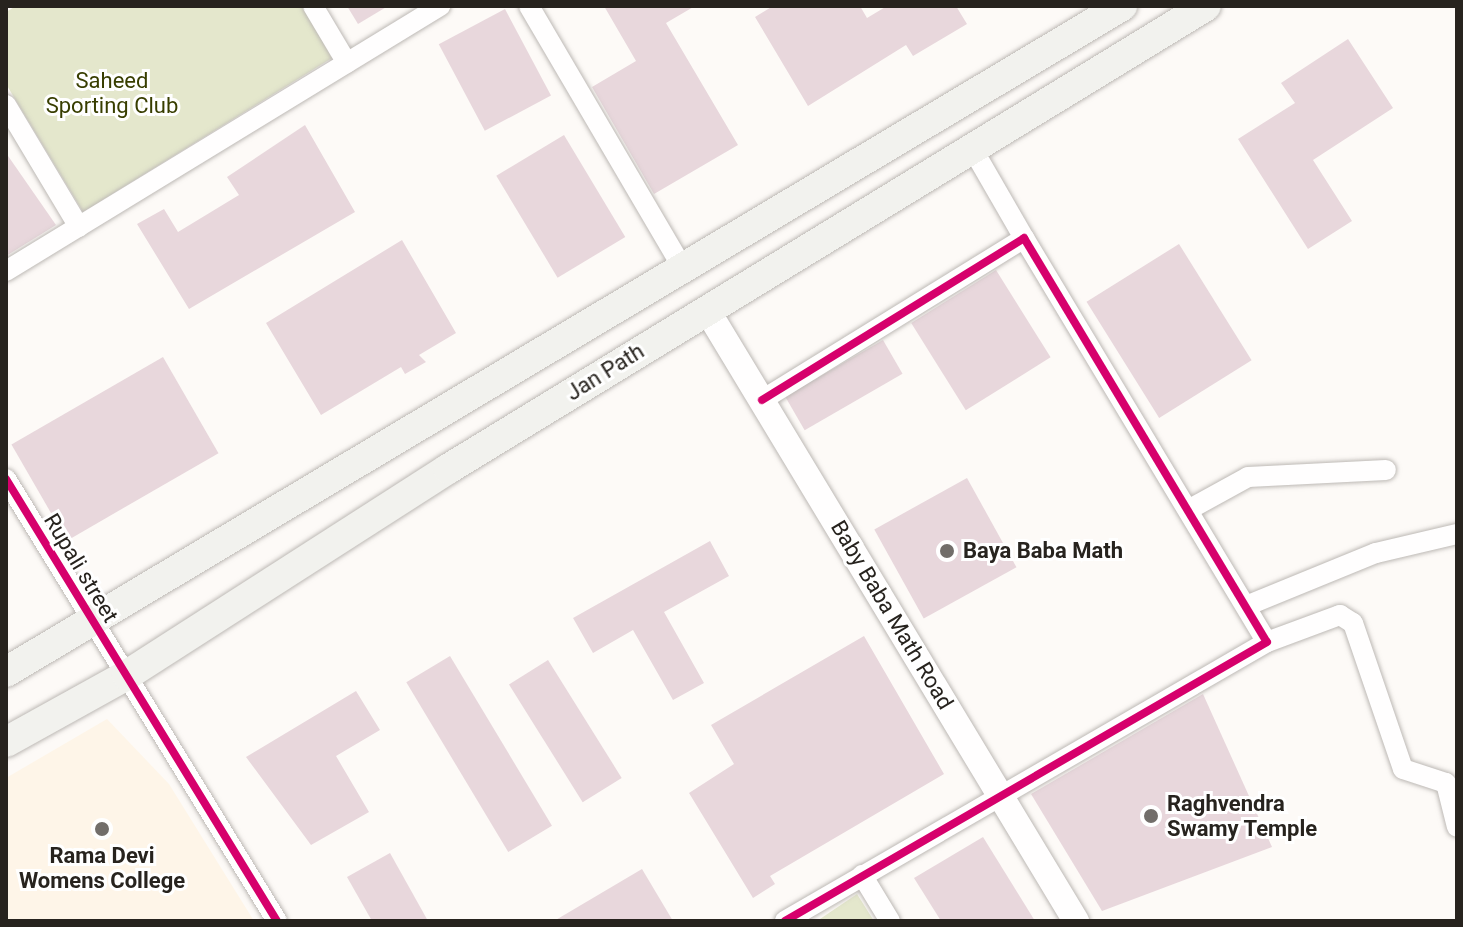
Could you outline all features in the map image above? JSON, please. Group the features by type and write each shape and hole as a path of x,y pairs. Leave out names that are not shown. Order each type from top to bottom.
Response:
{"main road":[{"path":"6,672 1122,6"},
{"name":"Jan Path","path":"6,742 127,675 707,310 1206,6"}],"street":[{"path":"313,6 347,63"},
{"path":"6,271 440,6"},
{"path":"529,6 683,269"},
{"path":"6,105 79,227"},
{"path":"972,148 1267,642"},
{"path":"762,400 1024,238"},
{"name":"Baby Baba Math Road","path":"707,310 1076,921"},
{"path":"1188,510 1248,477 1386,470"},
{"name":"Rupali street","path":"6,479 277,921"},
{"path":"1246,606 1376,553 1457,534"},
{"path":"785,921 999,794 1267,642 1340,615 1353,623 1403,769 1446,783 1457,827"},
{"path":"862,875 890,921"}],"shaded area":[{"name":"Rama Devi Womens College","path":"107,719 169,784 254,921 6,921 6,778"}],"green space":[{"name":"Saheed Sporting Club","path":"16,6 302,6 332,58 83,212 6,84 6,12"},
{"path":"857,894 874,921 817,921"}],"building":[{"path":"347,6 388,6 358,24"},
{"path":"604,6 695,6 666,23 738,145 654,194 592,87 636,61"},
{"path":"773,6 860,6 867,18 887,6 956,6 967,24 913,56 906,45 808,106 755,17"},
{"path":"505,9 551,96 485,131 439,44"},
{"path":"1348,39 1393,108 1313,160 1352,221 1308,249 1238,139 1295,103 1281,83"},
{"path":"305,125 355,212 189,309 137,224 164,209 178,232 239,195 227,177"},
{"path":"564,135 625,237 558,278 496,176"},
{"path":"6,153 56,225 6,256"},
{"path":"402,240 456,333 419,355 426,362 405,374 401,367 321,415 266,323"},
{"path":"1179,244 1252,360 1159,418 1087,302"},
{"path":"996,270 1051,357 966,410 911,323"},
{"path":"883,340 902,374 805,430 785,396"},
{"path":"163,357 219,453 67,541 11,444"},
{"name":"Baya Baba Math","path":"967,478 1016,567 924,619 874,529"},
{"path":"710,541 729,576 664,612 704,683 673,700 633,630 593,653 573,618"},
{"path":"864,636 944,774 770,876 775,884 753,898 689,793 734,764 711,725"},
{"path":"450,656 552,826 508,852 406,682"},
{"path":"548,660 622,778 583,802 509,684"},
{"path":"356,691 380,730 336,756 369,812 311,845 246,757"},
{"name":"Raghvendra Swamy Temple","path":"1203,694 1272,847 1102,911 1031,794"},
{"path":"983,837 1035,921 941,921 914,878"},
{"path":"390,853 428,921 372,921 347,877"},
{"path":"642,869 673,921 554,921"}],"cycle path":[{"path":"762,400 1024,238 1267,642 785,921"},
{"path":"6,479 277,921"}],"place":[{"name":"Baya Baba Math","path":"947,551"},
{"name":"Raghvendra Swamy Temple","path":"1151,816"},
{"name":"Rama Devi Womens College","path":"102,829"}]}
